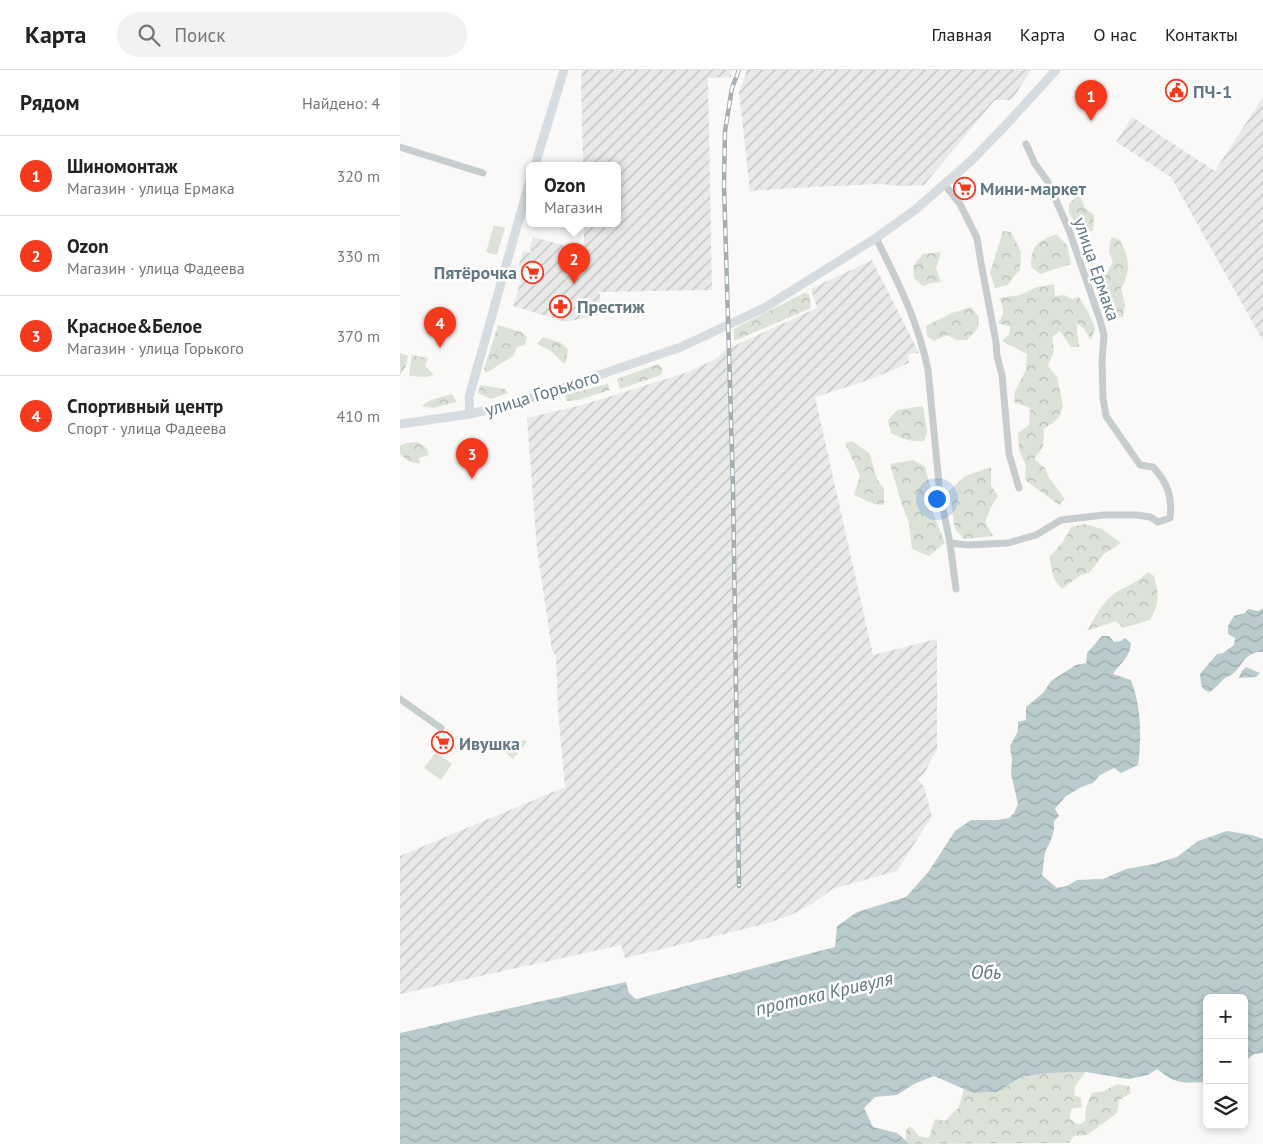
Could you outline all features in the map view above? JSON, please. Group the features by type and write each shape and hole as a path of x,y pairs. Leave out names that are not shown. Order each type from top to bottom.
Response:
{"street":[{"path":"536,162 564,70"},
{"name":"улица Горького","path":"400,424 470,414 520,402 681,347 764,308 876,238 915,210 945,185 1006,126 1056,70"},
{"name":"улица Ермака","path":"950,543 968,545 1008,543 1036,535 1061,520 1104,515 1137,515 1150,517 1158,522 1170,518 1172,509 1169,489 1163,478 1154,467 1140,465 1106,416 1103,398 1102,360 1104,335 1100,320 1069,230 1048,182 1035,164 1026,144"},
{"path":"400,147 483,173"},
{"path":"945,185 960,204 977,238 997,356 1002,374 1009,454 1019,488"},
{"path":"470,414 469,397 526,194"},
{"path":"876,238 907,300 924,350 930,389 940,494 950,543 956,589"},
{"path":"400,699 441,728"}],"shaded area":[{"path":"582,70 732,70 731,77 708,78 712,290 598,292 600,294 600,308 598,315 566,322 513,306 524,269 519,265 523,251 531,253 532,251 529,250 533,237 584,251 584,227 621,227 621,162 583,162"},
{"path":"747,70 1031,70 1012,100 995,100 924,185 901,186 879,184 750,191 739,92"},
{"path":"1263,97 1263,341 1171,177 1116,142 1132,117 1215,171"},
{"path":"872,260 919,353 908,354 909,363 872,379 815,397 873,655 937,639 937,749 924,774 918,779 924,787 932,816 897,871 832,889 815,902 791,915 765,924 625,958 621,945 400,994 400,856 565,787 558,710 556,656 552,650 537,549 527,418 586,404 685,373 714,360 727,349 817,308 811,289"}],"green space":[{"path":"1080,194 1084,207 1094,215 1093,231 1080,230 1069,213 1069,203"},
{"path":"494,225 505,228 497,255 486,252"},
{"path":"1003,231 1011,232 1021,252 1020,270 1008,285 995,288 990,273"},
{"path":"1056,234 1067,245 1071,264 1040,274 1031,267 1034,249 1044,239"},
{"path":"1111,237 1120,240 1126,253 1128,270 1121,289 1125,305 1123,317 1109,318 1108,298 1098,296 1099,286 1113,262 1109,252"},
{"path":"941,252 936,268 941,282 923,286 914,278 913,266 923,254"},
{"path":"1054,284 1055,296 1064,295 1072,299 1079,297 1095,328 1091,340 1084,329 1076,322 1079,347 1071,347 1060,331 1052,337 1054,351 1048,366 1057,377 1063,406 1058,419 1044,429 1043,447 1034,459 1045,468 1049,478 1065,499 1059,505 1025,480 1026,466 1019,450 1018,433 1029,425 1030,408 1014,402 1015,391 1026,370 1027,354 1002,341 1009,335 1010,327 998,323 1003,311 999,298 1020,295 1037,287"},
{"path":"804,293 809,294 811,308 734,341 734,329"},
{"path":"971,307 979,317 978,328 967,340 956,340 947,335 934,341 927,336 926,326 952,313"},
{"path":"498,325 521,332 527,337 525,345 517,347 513,356 486,373 484,369"},
{"path":"543,337 561,343 568,349 564,364 551,351 537,344"},
{"path":"400,353 408,356 406,366 400,375"},
{"path":"412,355 428,358 425,366 434,375 427,377 409,376"},
{"path":"658,364 663,369 661,375 620,389 617,379"},
{"path":"608,384 610,390 578,400 567,401 564,395"},
{"path":"480,385 505,389 508,393 491,399 478,393"},
{"path":"452,394 457,402 433,408 421,406 431,400"},
{"path":"923,406 927,432 924,441 907,440 891,433 888,420 897,410"},
{"path":"852,441 870,454 877,479 884,489 884,505 874,504 854,495 860,476 845,443"},
{"path":"418,442 426,448 429,455 419,458 420,464 408,461 400,454 400,446 406,443"},
{"path":"913,460 925,466 931,490 933,513 945,543 929,556 912,549 909,523 890,464"},
{"path":"991,467 991,486 998,496 985,522 993,536 964,539 955,529 949,491 965,476"},
{"path":"1085,524 1102,529 1121,543 1104,554 1089,573 1081,575 1062,589 1054,579 1049,557 1063,542 1071,527"},
{"path":"1148,572 1154,576 1158,594 1156,608 1150,620 1123,628 1116,621 1087,631 1108,599"},
{"path":"525,740 527,742 513,759 497,745"},
{"path":"436,752 452,764 441,780 424,768"},
{"path":"1086,1072 1075,1086 1074,1095 1081,1098 1082,1107 1071,1109 1070,1119 1079,1125 1085,1121 1086,1107 1092,1093 1104,1091 1117,1084 1129,1086 1131,1093 1119,1100 1117,1113 1087,1135 1074,1136 1069,1143 910,1144 906,1140 906,1130 910,1126 919,1136 929,1138 935,1119 945,1121 959,1107 964,1089 973,1093 997,1092 1021,1077 1048,1073"}],"water":[{"path":"1263,608 1263,652 1249,655 1233,674 1225,678 1210,692 1204,689 1200,674 1217,654 1223,653 1234,645 1235,638 1228,634 1228,626 1234,616 1245,613 1248,609 1259,611"},
{"name":"Обь","path":"1102,636 1109,636 1114,642 1125,638 1131,643 1127,656 1113,674 1131,680 1137,700 1140,722 1138,765 1121,773 1114,768 1100,775 1093,783 1081,787 1065,797 1055,809 1059,816 1054,821 1054,832 1045,854 1042,875 1057,888 1067,886 1077,880 1103,879 1126,869 1154,864 1177,857 1198,841 1227,831 1252,835 1263,839 1263,1053 1254,1054 1248,1059 1248,994 1203,994 1203,1082 1180,1082 1157,1069 1148,1075 1128,1079 1086,1072 1048,1073 1021,1077 997,1092 973,1093 934,1076 914,1084 897,1095 875,1097 864,1108 873,1127 897,1133 910,1144 400,1144 400,1033 626,982 629,993 636,999 835,947 837,926 857,912 906,897 929,871 955,831 971,820 997,820 1009,818 1014,813 1018,804 1011,774 1010,746 1018,731 1018,722 1026,720 1026,707 1043,693 1051,681 1076,665 1086,663 1087,653"},
{"path":"1246,667 1260,673 1256,677 1239,678"}],"railway":[{"path":"739,70 732,88 725,131 724,185 733,488 739,886"}],"place":[{"name":"ПЧ-1","path":"1177,91"},
{"name":"Шиномонтаж","path":"1091,121"},
{"name":"Мини-маркет","path":"964,188"},
{"name":"Пятёрочка","path":"533,272"},
{"name":"Ozon","path":"574,284"},
{"name":"Престиж","path":"561,306"},
{"name":"Спортивный центр","path":"440,348"},
{"name":"Красное&Белое","path":"472,479"},
{"name":"Ивушка","path":"443,743"}],"water label":[{"name":"протока Кривуля","path":"824,993"}]}
